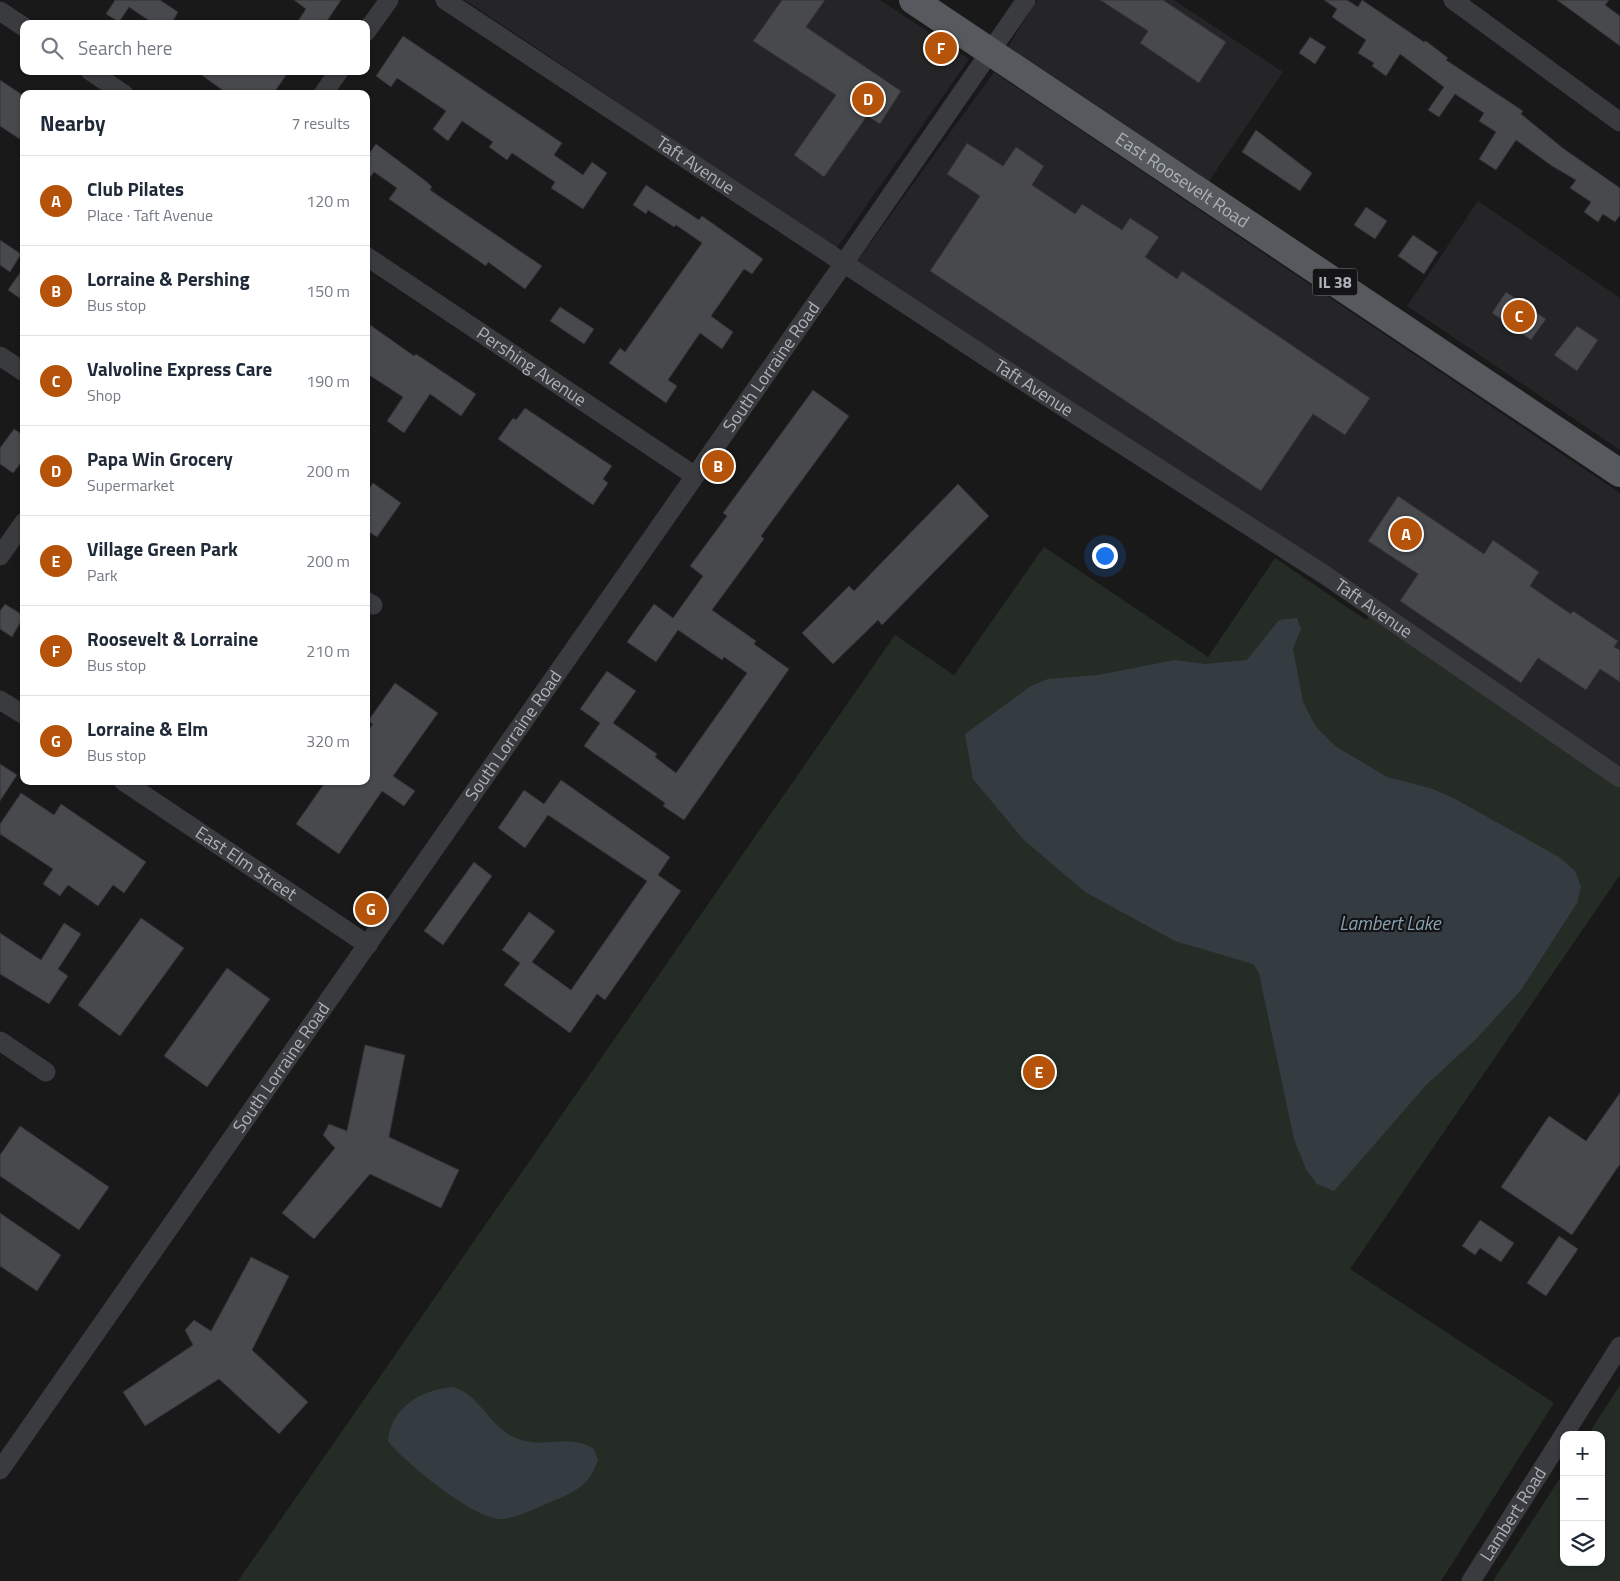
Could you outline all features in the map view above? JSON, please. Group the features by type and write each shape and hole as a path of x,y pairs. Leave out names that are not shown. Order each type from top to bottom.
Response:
{"main road":[{"name":"East Roosevelt Road","path":"913,0 1620,473"}],"street":[{"path":"370,26 389,0"},
{"name":"Taft Avenue","path":"445,0 844,264 1325,575 1620,778"},
{"name":"South Lorraine Road","path":"0,1470 844,264 1026,0"},
{"path":"1453,0 1620,122"},
{"path":"0,11 20,24"},
{"path":"96,75 118,90"},
{"path":"326,90 336,75"},
{"name":"Pershing Avenue","path":"370,259 695,476"},
{"path":"0,356 20,369"},
{"path":"0,556 20,528"},
{"path":"0,700 20,712"},
{"name":"East Elm Street","path":"129,785 368,945"},
{"path":"0,1041 46,1072"},
{"name":"Lambert Road","path":"1471,1581 1620,1346"}],"shaded area":[{"path":"465,0 880,0 969,59 836,249"},
{"path":"1037,0 1174,0 1283,72 1209,181 1008,47"},
{"path":"994,72 1620,493 1620,767 856,263"},
{"path":"1478,201 1620,298 1620,450 1407,306"},
{"path":"1044,547 1208,657 1275,558 1366,620 1372,611 1620,776 1620,875 1350,1269 1554,1403 1441,1581 238,1581 895,635 954,675"},
{"path":"1620,1385 1620,1581 1493,1581 1560,1478 1560,1566 1605,1566 1605,1431 1591,1431"}],"water":[{"name":"Lambert Lake","path":"1297,618 1301,629 1293,649 1303,702 1316,727 1335,746 1387,777 1433,789 1455,799 1559,857 1575,871 1581,887 1577,903 1521,990 1476,1039 1426,1085 1334,1191 1317,1184 1306,1169 1294,1139 1259,973 1253,964 1175,941 1085,892 1023,839 973,779 965,734 1031,686 1048,679 1098,675 1175,660 1205,664 1247,660 1279,620"},
{"path":"453,1387 471,1397 500,1428 518,1439 537,1443 576,1442 594,1449 598,1460 591,1475 581,1486 569,1494 509,1518 491,1517 459,1501 425,1476 396,1451 388,1441 390,1429 395,1419 410,1402 430,1392"}],"building":[{"path":"115,0 160,0 178,12 173,20 148,20 129,7 120,20 116,20 106,14"},
{"path":"294,0 341,0 328,20 299,20 306,9"},
{"path":"782,0 825,0 806,27 901,91 880,124 867,116 824,177 794,155 836,95 753,41"},
{"path":"1100,0 1163,0 1226,42 1199,83 1140,43 1148,31"},
{"path":"1324,0 1347,0 1358,7 1362,0 1424,42 1426,41 1448,58 1446,60 1523,111 1521,114 1564,149 1620,188 1620,215 1615,222 1603,214 1598,222 1584,212 1591,202 1570,188 1576,180 1552,166 1516,140 1496,170 1479,159 1496,132 1479,121 1484,113 1455,94 1439,117 1428,110 1444,87 1400,54 1386,76 1372,66 1374,63 1358,53 1366,40 1332,17 1337,9"},
{"path":"1557,0 1609,0 1605,5 1620,16 1620,46"},
{"path":"403,36 562,143 554,155 583,175 592,162 607,173 583,209 551,188 555,182 512,153 507,160 489,147 493,142 462,121 448,141 433,129 446,111 397,78 391,87 376,76"},
{"path":"1310,37 1326,47 1315,64 1299,53"},
{"path":"202,75 286,75 276,90 222,90"},
{"path":"0,80 20,93 20,139 0,126"},
{"path":"1256,130 1312,173 1300,191 1242,152"},
{"path":"967,143 1003,166 1016,147 1044,166 1032,185 1075,214 1082,204 1122,230 1130,218 1159,237 1145,257 1177,279 1182,271 1370,398 1345,435 1313,414 1261,491 930,271 980,196 947,174"},
{"path":"376,144 427,182 432,187 430,190 542,266 525,289 488,262 486,266 389,199 397,188 374,172 370,178 370,152"},
{"path":"646,185 699,220 702,216 763,259 752,274 744,269 711,316 733,332 722,349 700,333 668,380 677,386 666,403 609,363 620,348 625,352 702,243 676,225 674,227 648,210 646,214 633,205"},
{"path":"1366,207 1387,221 1375,239 1354,225"},
{"path":"1413,235 1438,252 1424,274 1398,256"},
{"path":"0,240 20,253 20,256 10,272 0,265"},
{"path":"20,273 20,298 8,290"},
{"path":"1506,292 1546,319 1531,340 1492,313"},
{"path":"560,307 594,329 584,344 550,321"},
{"path":"370,325 414,356 416,354 476,394 461,416 430,394 404,433 387,421 403,397 370,376"},
{"path":"1577,326 1598,340 1577,371 1554,355"},
{"path":"813,390 849,416 761,536 764,539 712,610 756,641 754,644 789,669 684,820 663,806 665,803 584,746 600,723 580,709 607,671 636,691 613,723 657,754 655,757 676,773 747,673 724,657 722,660 678,630 656,662 627,642 654,604 673,618 703,576 690,566 727,516 723,513"},
{"path":"525,408 612,466 603,479 608,483 593,505 498,439 513,418 516,420"},
{"path":"14,429 20,433 20,464 13,473 0,464 0,448"},
{"path":"373,483 401,503 377,537 370,533 370,487"},
{"path":"958,484 989,516 882,625 878,620 833,664 802,633 849,586 854,591"},
{"path":"1398,496 1484,554 1493,540 1539,572 1530,586 1571,614 1573,611 1618,641 1614,647 1620,650 1620,682 1600,669 1586,690 1538,658 1521,683 1400,601 1418,574 1368,541"},
{"path":"5,604 20,613 20,623 12,637 0,629 0,611"},
{"path":"395,683 438,713 393,776 415,791 404,806 382,791 339,854 296,824 323,785 370,785 370,728 373,724 370,722 370,718"},
{"path":"0,764 17,775 0,801"},
{"path":"561,780 670,857 658,875 681,891 605,1000 597,994 570,1033 504,985 520,963 502,950 529,912 555,931 532,962 571,990 647,881 548,815 525,848 498,828 524,790 544,804"},
{"path":"21,793 54,815 61,804 146,862 124,893 113,885 98,906 68,885 60,896 43,884 53,869 0,834 0,824"},
{"path":"474,862 492,876 443,945 424,931"},
{"path":"141,918 184,948 120,1036 78,1005"},
{"path":"64,923 81,934 58,969 68,976 49,1004 0,974 0,933 41,960"},
{"path":"227,968 270,999 207,1087 164,1056"},
{"path":"365,1045 405,1055 389,1137 459,1170 441,1208 370,1174 314,1239 282,1213 335,1148 323,1135 329,1124 347,1131"},
{"path":"1620,1093 1620,1164 1572,1235 1501,1187 1549,1116 1586,1141"},
{"path":"20,1126 109,1187 79,1230 0,1176 0,1155"},
{"path":"0,1213 61,1255 37,1291 0,1266"},
{"path":"1480,1220 1514,1243 1501,1262 1480,1248 1475,1255 1462,1246"},
{"path":"1559,1236 1578,1249 1546,1296 1527,1283"},
{"path":"251,1257 289,1276 252,1350 308,1402 279,1434 219,1379 145,1426 123,1392 193,1345 185,1330 194,1320 211,1331"}],"place":[{"name":"Roosevelt & Lorraine","path":"941,48"},
{"name":"Papa Win Grocery","path":"868,99"},
{"name":"Valvoline Express Care","path":"1519,316"},
{"name":"Lorraine & Pershing","path":"718,466"},
{"name":"Club Pilates","path":"1406,534"},
{"name":"Lorraine & Elm","path":"371,909"},
{"name":"Village Green Park","path":"1039,1072"}]}
